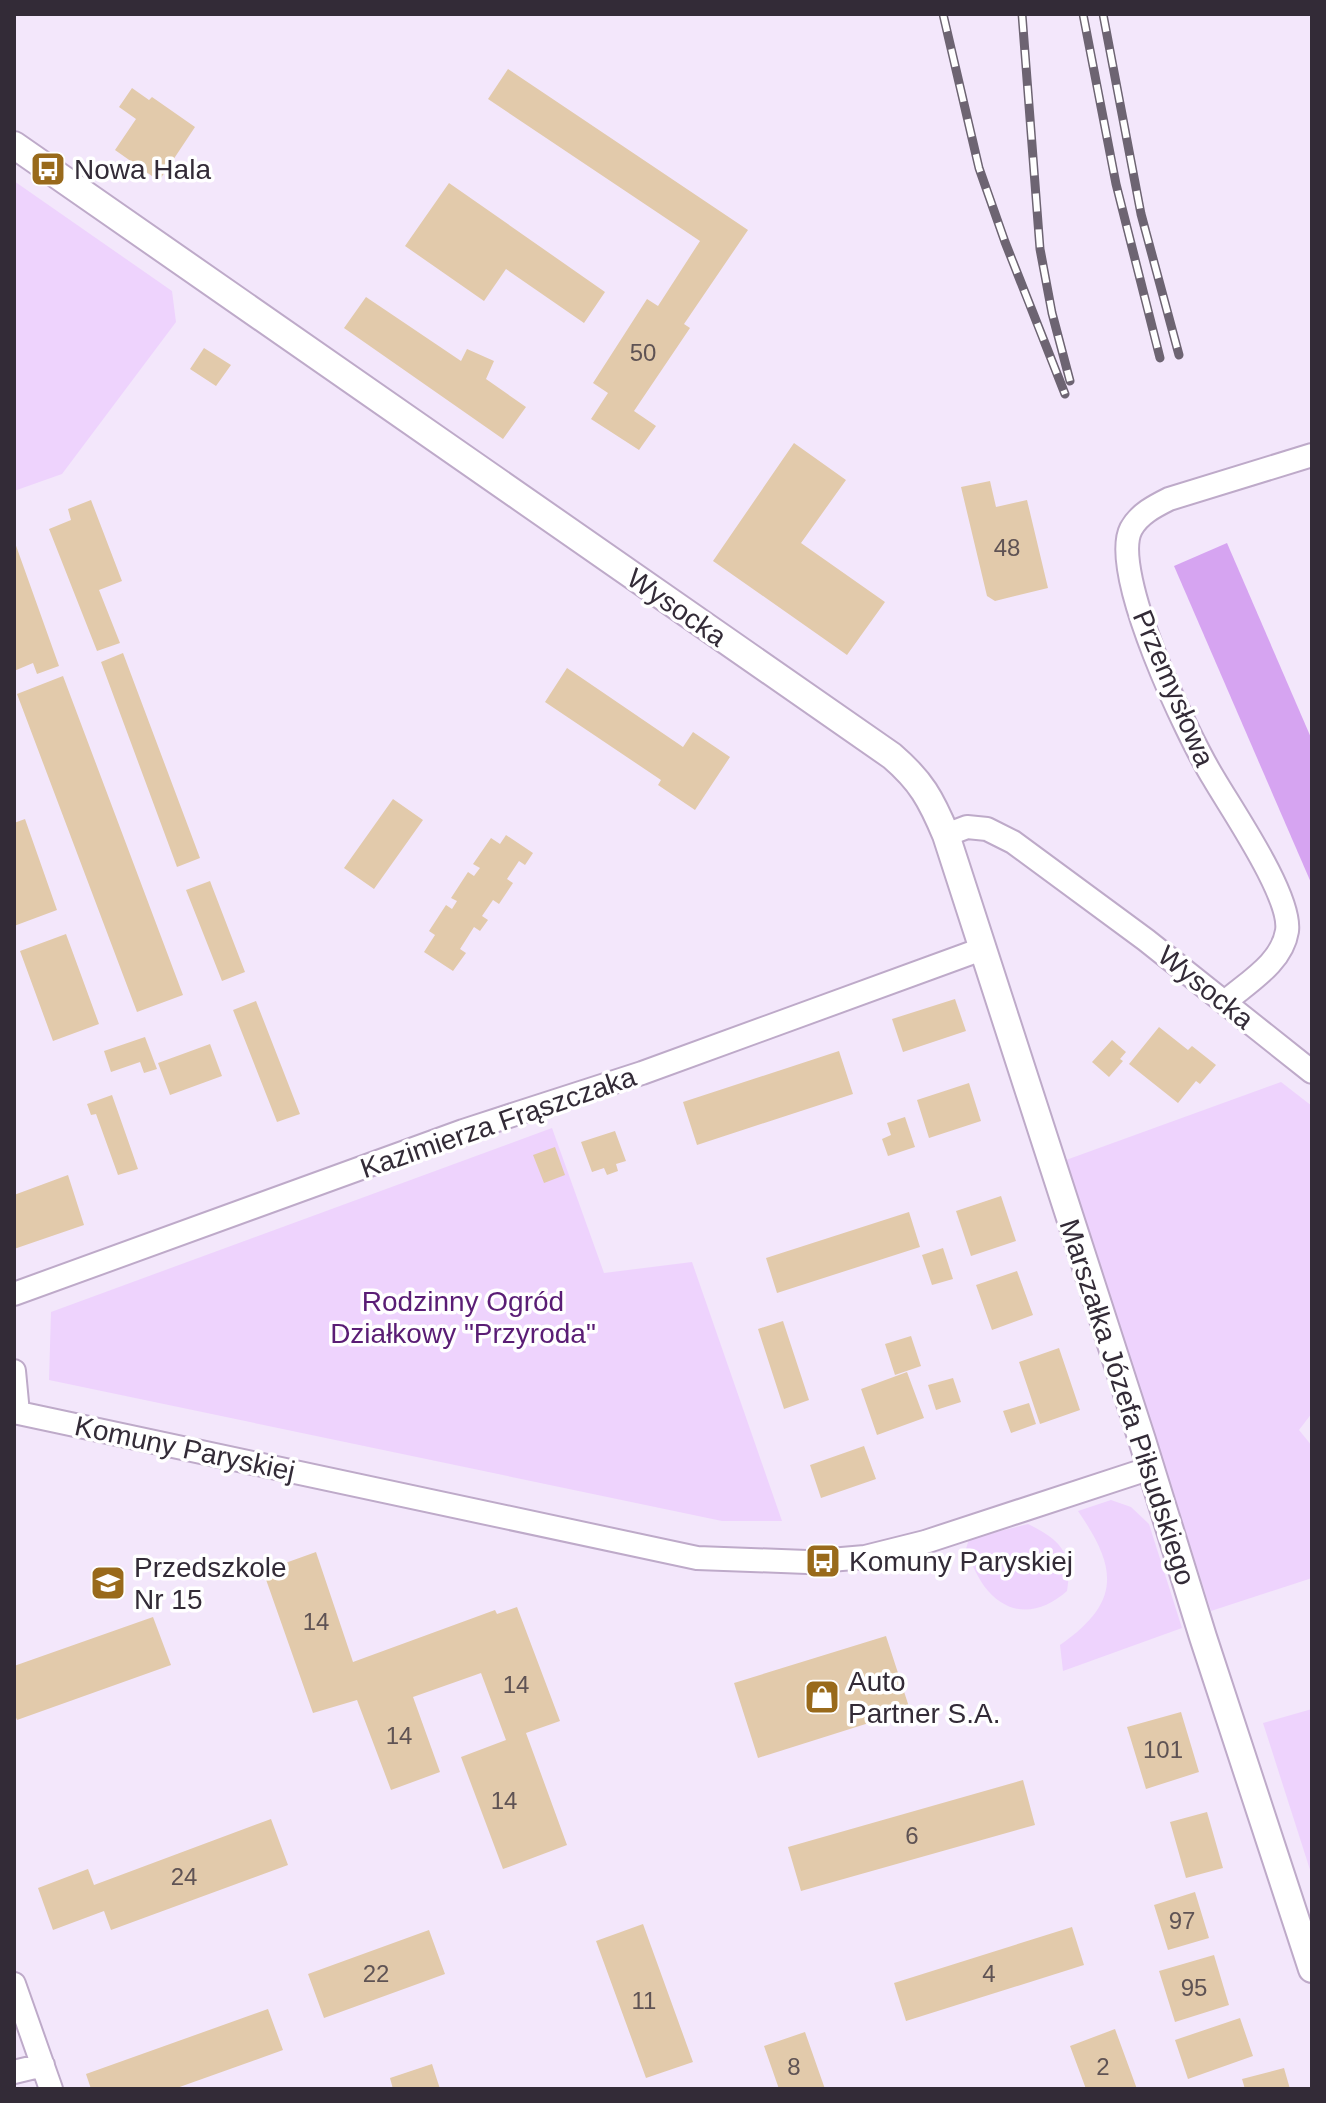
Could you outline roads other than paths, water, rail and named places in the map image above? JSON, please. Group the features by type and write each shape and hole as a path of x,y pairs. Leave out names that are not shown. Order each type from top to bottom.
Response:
{"street":[{"name":"Wysocka","path":"14,145 892,756 922,784 946,835 967,827 987,829 1013,842 1135,931 1312,1072"},
{"name":"Przemysłowa","path":"1225,1002 1281,952 1288,927 1272,880 1184,723 1143,621 1128,574 1126,549 1131,529 1148,510 1169,499 1312,455"},
{"name":"Marszałka Józefa Piłsudskiego","path":"946,835 1312,1969"},
{"name":"Kazimierza Frąszczaka","path":"14,1294 463,1131 642,1073 982,949"},
{"path":"14,1371 16,1412"},
{"name":"Komuny Paryskiej","path":"16,1412 697,1558 807,1562 865,1557 925,1542 1151,1468"},
{"path":"14,1984 51,2089"},
{"path":"14,2072 43,2065"}],"railway":[{"path":"943,14 979,168 1065,394"},
{"path":"1022,14 1040,249 1052,313 1070,381"},
{"path":"1083,14 1116,184 1160,358"},
{"path":"1103,14 1141,214 1179,355"}],"place":[{"name":"Nowa Hala","path":"48,169"},
{"name":"Komuny Paryskiej","path":"823,1561"},
{"name":"Przedszkole Nr 15","path":"108,1583"},
{"name":"Auto Partner S.A.","path":"822,1697"}],"park label":[{"name":"Rodzinny Ogród Działkowy \"Przyroda\"","path":"463,1317"}]}
